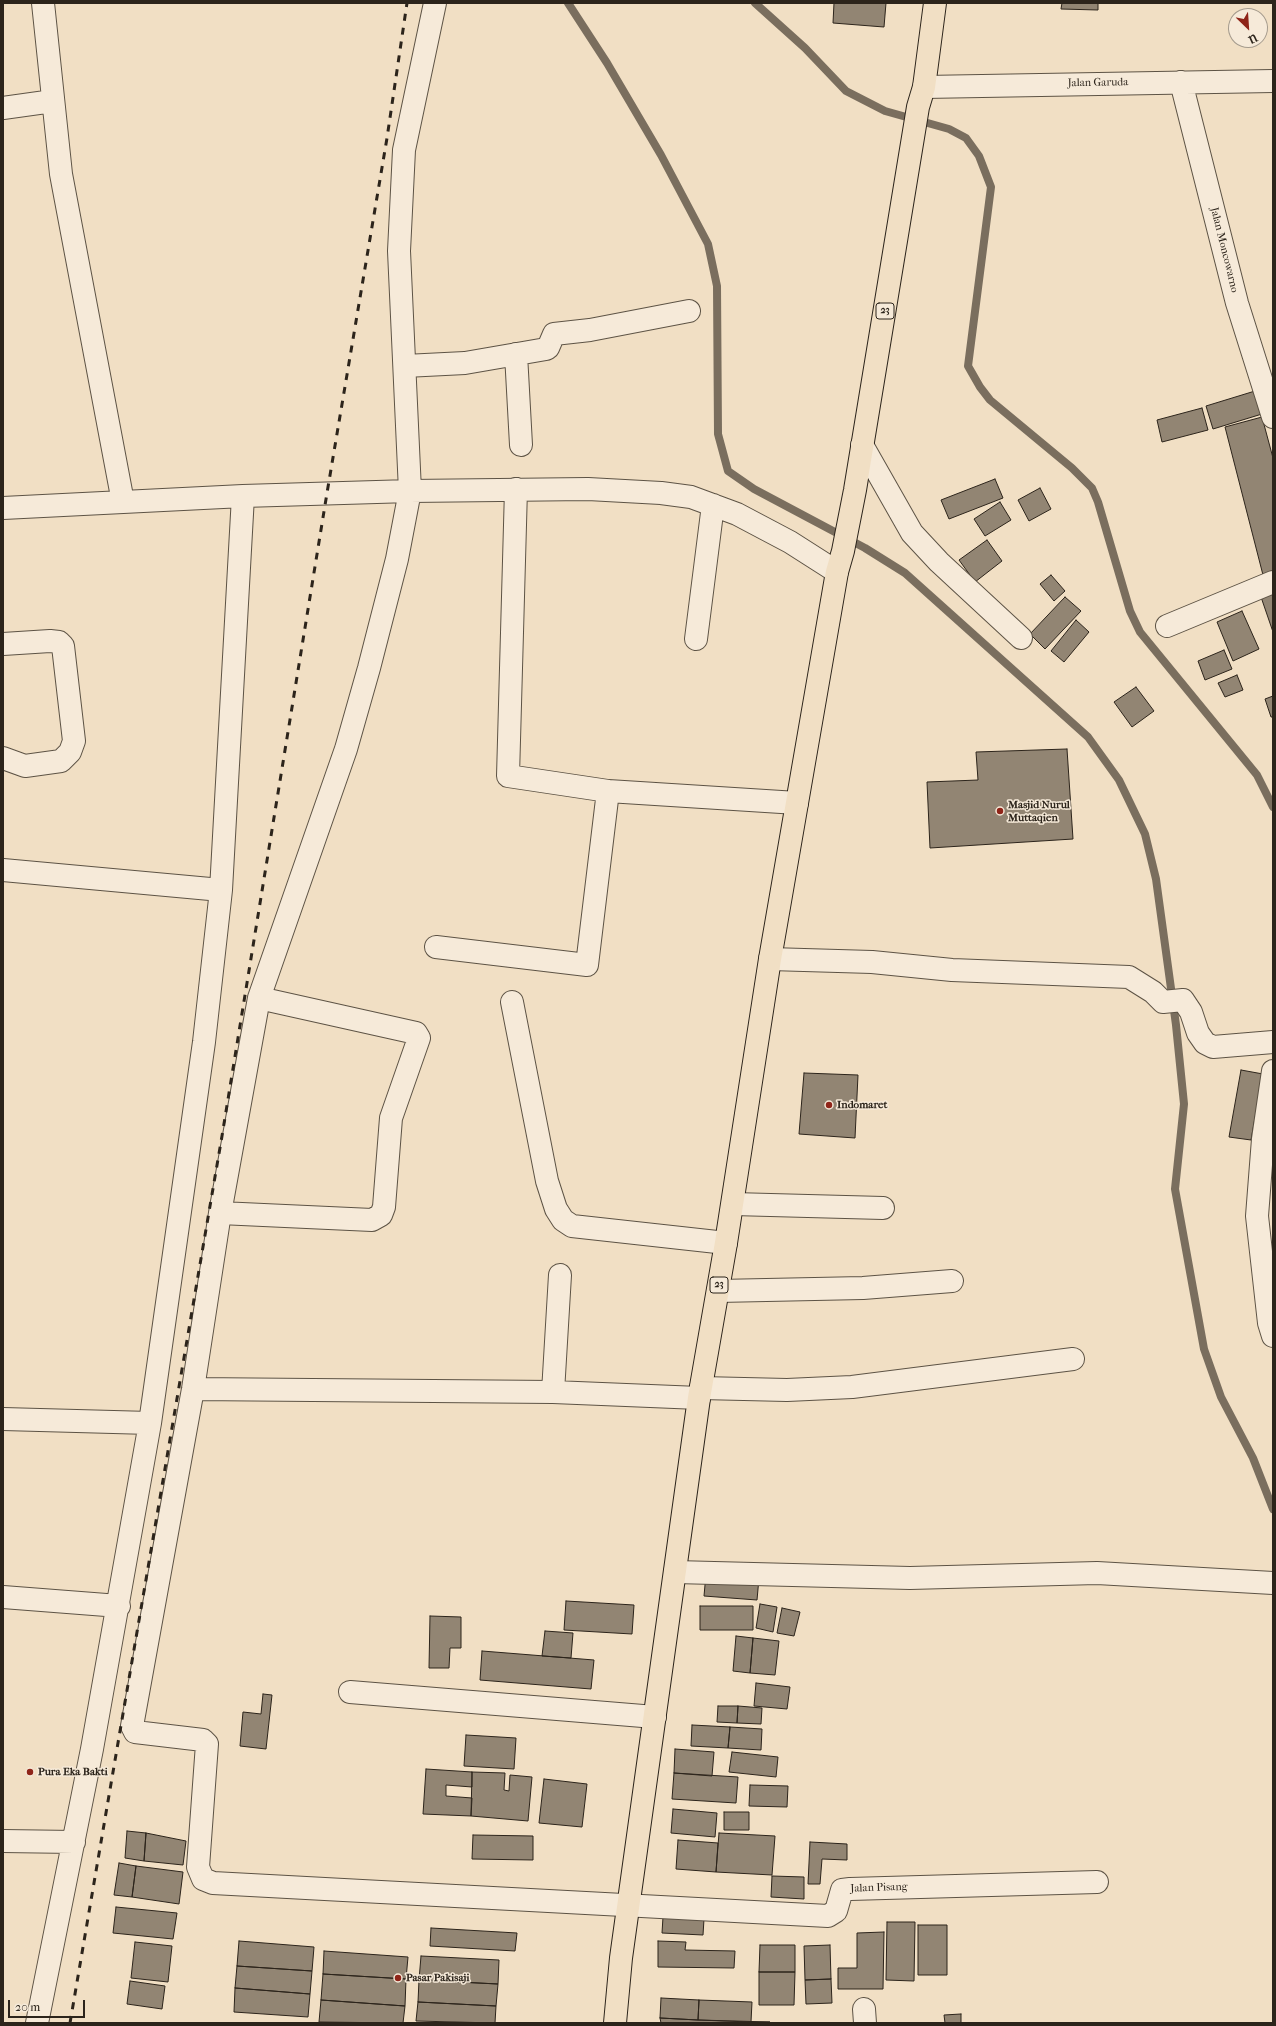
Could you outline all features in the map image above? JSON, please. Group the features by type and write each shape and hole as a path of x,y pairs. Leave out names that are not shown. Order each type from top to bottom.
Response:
{"highway":[{"name":"23","path":"615,2023 621,1958 630,1906 700,1393 726,1243 770,959 837,572 843,551 855,490 921,97 935,3"}],"street":[{"path":"43,3 61,174 123,502"},
{"path":"435,3 404,150 399,251 410,491 395,566 346,749 259,998 220,1213 193,1389 132,1726 135,1732 203,1740 207,1744 198,1850 198,1867 203,1879 213,1883 630,1906"},
{"name":"Jalan Garuda","path":"921,97 1181,82 1273,81"},
{"name":"Jalan Moncowarno","path":"1181,82 1237,303 1273,417"},
{"path":"3,108 53,101"},
{"path":"405,366 465,363 548,348 554,334 590,330 688,311"},
{"path":"516,354 522,445"},
{"path":"862,445 912,533 939,562 1021,638"},
{"path":"516,489 508,776 608,791 797,803"},
{"path":"3,508 243,496 410,491 588,489 661,492 691,497 737,514 790,542 837,572"},
{"path":"37,2023 74,1842 119,1606 150,1423 204,1042 221,890 243,496"},
{"path":"696,639 713,505"},
{"path":"1167,626 1273,582"},
{"path":"3,644 50,641 59,642 63,646 74,741 70,752 61,761 25,766 3,758"},
{"path":"436,947 587,965 608,791"},
{"path":"3,870 221,890"},
{"path":"770,959 872,962 952,970 1129,977 1153,992 1173,1001 1191,1012 1198,1033 1205,1043 1213,1047 1273,1042"},
{"path":"220,1213 372,1220 381,1215 384,1207 391,1118 419,1038 416,1033 259,998"},
{"path":"512,1002 547,1181 556,1209 563,1220 572,1226 726,1243"},
{"path":"1272,1327 1257,1216 1262,1139 1273,1070"},
{"path":"732,1204 884,1208"},
{"path":"553,1392 560,1275"},
{"path":"718,1291 863,1288 952,1280"},
{"path":"193,1389 700,1393 852,1386 1073,1359"},
{"path":"3,1419 150,1423"},
{"path":"675,1572 910,1578 1097,1573 1273,1584"},
{"path":"3,1597 119,1606"},
{"path":"350,1692 655,1717"},
{"path":"3,1841 74,1842"},
{"name":"Jalan Pisang","path":"630,1906 828,1916 836,1911 842,1890 1097,1882"}],"building":[{"path":"834,3 886,3 884,27 833,23"},
{"path":"1062,3 1098,3 1098,10 1061,9"},
{"path":"1255,391 1262,414 1213,429 1206,406"},
{"path":"1202,408 1208,430 1162,442 1157,420"},
{"path":"1262,417 1273,458 1273,572 1263,575 1225,427"},
{"path":"995,479 1003,498 949,519 941,500"},
{"path":"1040,488 1051,509 1029,521 1018,500"},
{"path":"1000,502 1011,520 985,536 974,519"},
{"path":"987,540 1002,561 975,582 959,560"},
{"path":"1051,575 1065,591 1054,601 1040,584"},
{"path":"1273,592 1273,632 1261,597"},
{"path":"1065,597 1081,611 1045,649 1030,634"},
{"path":"1242,611 1259,649 1233,661 1217,622"},
{"path":"1076,620 1089,632 1064,662 1051,651"},
{"path":"1224,650 1232,669 1205,680 1198,661"},
{"path":"1237,675 1243,690 1225,697 1218,683"},
{"path":"1136,687 1154,711 1132,727 1114,702"},
{"path":"1273,696 1273,717 1271,717 1265,699"},
{"name":"Masjid Nurul Muttaqien","path":"1067,749 1073,839 930,848 927,782 978,780 976,752"},
{"path":"1241,1070 1263,1074 1251,1140 1229,1137"},
{"name":"Indomaret","path":"804,1073 858,1075 855,1138 799,1134"},
{"path":"706,1574 759,1578 757,1600 704,1596"},
{"path":"566,1601 634,1605 632,1634 564,1630"},
{"path":"760,1604 777,1607 773,1632 756,1628"},
{"path":"700,1606 753,1606 753,1630 700,1630"},
{"path":"782,1608 800,1612 794,1636 777,1633"},
{"path":"430,1616 461,1617 461,1648 450,1648 449,1668 429,1668"},
{"path":"545,1631 573,1633 571,1658 542,1656"},
{"path":"736,1636 753,1638 750,1673 733,1671"},
{"path":"753,1638 779,1641 775,1675 750,1673"},
{"path":"482,1651 594,1660 591,1689 480,1680"},
{"path":"756,1683 790,1687 787,1709 754,1706"},
{"path":"263,1694 272,1695 266,1749 240,1746 243,1712 261,1714"},
{"path":"718,1706 738,1706 737,1723 717,1722"},
{"path":"738,1706 762,1708 761,1724 737,1723"},
{"path":"692,1725 730,1727 728,1748 691,1746"},
{"path":"730,1727 762,1729 761,1750 728,1748"},
{"path":"466,1735 516,1738 514,1769 464,1766"},
{"path":"675,1749 714,1752 712,1776 674,1773"},
{"path":"732,1752 778,1757 776,1777 729,1772"},
{"path":"426,1769 472,1772 472,1787 446,1785 446,1796 472,1798 471,1816 423,1814"},
{"path":"472,1772 505,1773 504,1790 509,1791 510,1775 532,1777 528,1821 471,1816"},
{"path":"674,1773 738,1777 736,1803 672,1799"},
{"path":"544,1779 587,1784 582,1827 539,1823"},
{"path":"750,1785 788,1786 787,1807 749,1806"},
{"path":"673,1809 717,1813 715,1837 671,1833"},
{"path":"724,1812 749,1812 749,1830 724,1830"},
{"path":"127,1831 146,1833 144,1861 125,1858"},
{"path":"146,1833 186,1841 183,1865 144,1861"},
{"path":"719,1833 775,1836 772,1875 716,1872"},
{"path":"473,1835 533,1836 533,1860 472,1859"},
{"path":"678,1840 718,1843 716,1872 676,1869"},
{"path":"810,1842 847,1844 847,1860 822,1859 820,1884 808,1884"},
{"path":"119,1863 136,1866 132,1897 114,1895"},
{"path":"136,1866 183,1872 179,1904 132,1897"},
{"path":"772,1876 804,1877 804,1899 771,1897"},
{"path":"116,1907 177,1913 173,1939 113,1933"},
{"path":"663,1917 704,1919 703,1935 662,1933"},
{"path":"887,1922 915,1922 914,1981 886,1980"},
{"path":"918,1925 947,1925 947,1975 918,1975"},
{"path":"431,1928 517,1933 515,1951 430,1946"},
{"path":"884,1932 883,1989 838,1989 838,1968 857,1968 857,1933"},
{"path":"239,1941 314,1947 312,1971 237,1966"},
{"path":"658,1941 686,1942 685,1950 735,1951 734,1968 658,1967"},
{"path":"135,1942 172,1946 168,1982 131,1978"},
{"path":"760,1945 795,1945 795,1972 759,1972"},
{"path":"830,1945 831,1979 805,1980 804,1946"},
{"path":"324,1951 408,1957 406,1979 323,1974"},
{"path":"421,1956 499,1960 498,1984 419,1980"},
{"path":"237,1966 312,1971 310,1994 235,1988"},
{"path":"759,1972 795,1972 794,2005 759,2005"},
{"path":"323,1974 406,1979 405,2006 321,2000"},
{"path":"831,1979 832,2003 806,2004 805,1980"},
{"path":"419,1980 498,1984 496,2006 418,2002"},
{"path":"130,1981 165,1986 162,2009 127,2004"},
{"path":"235,1988 310,1994 308,2017 234,2012"},
{"path":"661,1998 699,2000 698,2020 660,2018"},
{"path":"321,2000 405,2006 403,2023 319,2022"},
{"path":"699,2000 752,2002 751,2022 698,2020"},
{"path":"418,2002 496,2006 495,2023 416,2021"},
{"path":"961,2014 961,2023 945,2023 944,2015"},
{"path":"660,2018 698,2020 770,2022 661,2023"}],"waterway":[{"path":"568,3 607,63 661,155 708,244 717,286 718,434 728,471 754,489 865,548 905,573 1088,737 1119,780 1145,834 1156,879 1176,1025 1184,1104 1175,1189 1204,1349 1221,1397 1253,1458 1273,1509"},
{"path":"755,3 805,48 846,91 885,111 949,129 966,138 979,156 991,187 968,366 980,387 990,400 1072,468 1092,488 1098,502 1130,611 1140,632 1257,775 1273,807"}],"railway":[{"path":"70,2023 222,1136 327,493 387,138 407,3"}],"place":[{"name":"Masjid Nurul Muttaqien","path":"1000,811"},
{"name":"Indomaret","path":"829,1105"},
{"name":"Pura Eka Bakti","path":"30,1772"},
{"name":"Pasar Pakisaji","path":"398,1978"}]}
